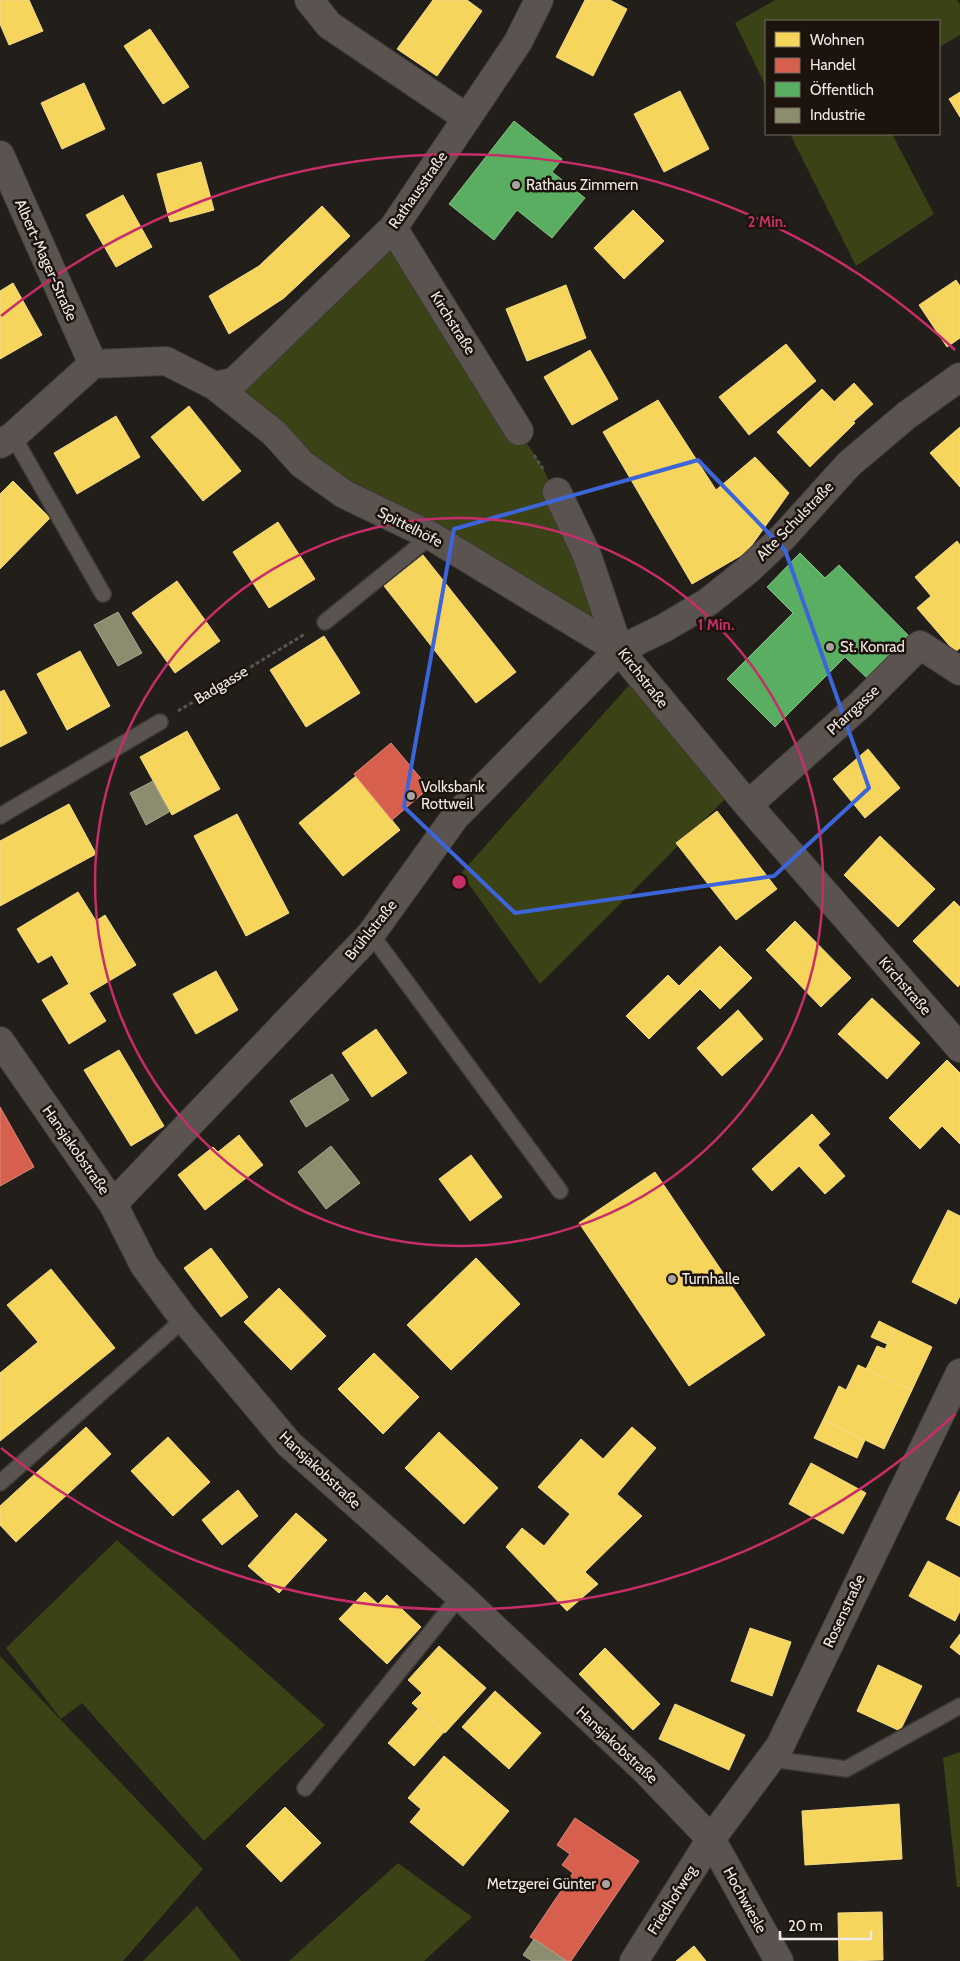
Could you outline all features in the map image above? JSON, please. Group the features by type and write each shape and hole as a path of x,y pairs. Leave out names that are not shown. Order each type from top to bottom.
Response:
{"street":[{"path":"309,0 329,25 467,118"},
{"name":"Rathausstraße","path":"214,386 234,382 393,228 518,42 539,0"},
{"name":"Albert-Mager-Straße","path":"0,155 93,364"},
{"name":"Kirchstraße","path":"393,228 520,431"},
{"name":"Spittelhöfe","path":"93,364 166,361 214,386 274,433 302,464 344,494 430,536 619,650"},
{"path":"6,440 93,364"},
{"name":"Alte Schulstraße","path":"619,650 664,628 708,602 748,570 784,536 849,464 907,415 960,377"},
{"name":"Kirchstraße","path":"558,492 587,555 619,650 748,805 960,1048"},
{"name":"Pfarrgasse","path":"748,805 861,704 920,644 960,671"},
{"name":"Brühlstraße","path":"113,1204 371,934 455,816 619,650"},
{"name":"Hansjakobstraße","path":"0,1041 113,1204 144,1265 184,1319 289,1444 460,1596 645,1770 711,1839"},
{"name":"Rosenstraße","path":"711,1839 780,1746 960,1372"},
{"name":"Friedhofweg","path":"634,1961 711,1839"},
{"name":"Hochwiesle","path":"711,1839 779,1961"}],"lane":[{"path":"6,440 102,594"},
{"path":"325,622 430,536"},
{"path":"0,816 160,722"},
{"path":"371,934 560,1191"},
{"path":"0,1482 184,1319"},
{"path":"305,1788 460,1596"},
{"path":"772,1759 846,1769 960,1706"}],"path":[{"path":"520,431 558,492"},
{"name":"Badgasse","path":"160,722 325,622"}],"highlighted area":[{"path":"698,460 785,550 869,788 774,876 515,913 404,807 454,529"}],"green space":[{"path":"775,0 957,0 960,4 960,35 940,46 940,20 765,20 765,85 735,23"},
{"path":"790,135 893,135 934,214 856,266"},
{"path":"393,228 545,472 619,650 294,455 234,382"},
{"path":"631,683 725,799 540,984 461,873"},
{"path":"117,1540 325,1725 204,1841 82,1703 61,1719 6,1648"},
{"path":"0,1656 203,1869 123,1961 0,1961"},
{"path":"960,1752 960,1887 957,1887 943,1758"},
{"path":"398,1863 472,1917 424,1961 289,1961"},
{"path":"197,1906 241,1961 143,1961"}],"building: Wohnen":[{"path":"0,0 29,0 43,31 9,45 0,24"},
{"path":"433,0 467,0 482,11 437,76 397,49"},
{"path":"585,0 610,0 627,9 593,76 556,57"},
{"path":"150,29 189,87 163,104 124,46"},
{"path":"84,83 105,129 62,149 41,103"},
{"path":"680,91 709,149 664,172 634,114"},
{"path":"960,92 960,117 949,99"},
{"path":"201,162 214,210 170,222 157,174"},
{"path":"123,195 152,247 116,267 86,215"},
{"path":"322,206 350,236 284,298 229,334 209,296 259,266"},
{"path":"633,210 664,241 624,279 594,248"},
{"path":"956,280 960,286 960,338 947,347 919,305"},
{"path":"13,283 42,335 0,359 0,291"},
{"path":"566,285 586,338 527,361 506,309"},
{"path":"786,344 816,381 749,435 719,397"},
{"path":"590,350 618,399 572,425 544,377"},
{"path":"854,383 873,404 854,421 834,402"},
{"path":"822,389 855,423 810,467 777,432"},
{"path":"658,400 716,490 755,457 789,493 747,552 692,584 603,432"},
{"path":"189,406 241,471 203,501 151,437"},
{"path":"116,416 140,457 77,494 54,453"},
{"path":"960,427 960,487 930,453"},
{"path":"13,481 50,518 0,569 0,494"},
{"path":"278,522 315,579 269,608 233,552"},
{"path":"957,541 960,545 960,648 955,652 917,608 931,596 915,577"},
{"path":"423,555 516,672 476,703 384,586"},
{"path":"177,581 220,641 175,673 132,613"},
{"path":"324,636 360,693 306,727 270,670"},
{"path":"80,651 110,706 67,730 37,674"},
{"path":"4,690 27,733 0,747 0,692"},
{"path":"187,731 220,789 172,815 140,757"},
{"path":"868,749 900,788 865,818 833,779"},
{"path":"356,776 400,830 343,876 299,823"},
{"path":"69,804 96,854 0,906 0,841"},
{"path":"717,811 777,889 736,920 676,843"},
{"path":"237,814 289,913 246,936 194,836"},
{"path":"880,836 935,889 898,927 844,875"},
{"path":"78,892 96,921 105,915 136,965 89,993 106,1021 69,1044 42,1000 69,984 52,955 38,963 17,929"},
{"path":"954,901 960,907 960,984 958,987 913,941"},
{"path":"795,921 851,978 821,1007 766,950"},
{"path":"720,946 752,978 720,1009 700,989 649,1039 626,1016 668,975 679,986"},
{"path":"216,971 238,1010 196,1034 173,994"},
{"path":"872,998 920,1043 887,1079 838,1034"},
{"path":"738,1010 763,1039 722,1076 697,1048"},
{"path":"376,1029 407,1073 372,1097 342,1053"},
{"path":"119,1050 164,1126 131,1146 84,1070"},
{"path":"947,1060 960,1073 960,1144 942,1126 920,1149 889,1118"},
{"path":"812,1114 830,1134 818,1145 845,1176 825,1194 799,1166 772,1191 752,1169"},
{"path":"239,1135 263,1165 205,1210 178,1175 213,1147 218,1152"},
{"path":"471,1155 502,1197 470,1221 439,1179"},
{"name":"Turnhalle","path":"655,1172 765,1335 689,1386 579,1223"},
{"path":"948,1210 960,1216 960,1296 956,1304 912,1282"},
{"path":"211,1248 248,1297 221,1317 184,1268"},
{"path":"476,1258 520,1304 451,1370 407,1325"},
{"path":"51,1269 115,1348 0,1441 0,1373 38,1342 7,1305"},
{"path":"279,1288 326,1336 291,1370 244,1322"},
{"path":"879,1321 895,1329 887,1344 871,1337"},
{"path":"895,1329 932,1347 912,1390 866,1369 877,1346 885,1349"},
{"path":"374,1353 419,1397 383,1434 338,1389"},
{"path":"858,1365 912,1390 884,1449 823,1420 839,1386 846,1390"},
{"path":"823,1420 865,1440 857,1458 814,1438"},
{"path":"86,1427 111,1454 16,1542 0,1525 0,1506"},
{"path":"632,1427 656,1448 617,1494 642,1516 585,1572 598,1584 567,1611 506,1547 522,1528 544,1546 570,1514 538,1487 581,1439 603,1459"},
{"path":"439,1432 498,1488 464,1524 405,1468"},
{"path":"168,1437 210,1482 173,1516 131,1471"},
{"path":"811,1463 866,1493 843,1534 789,1504"},
{"path":"238,1490 258,1516 222,1545 202,1520"},
{"path":"960,1491 960,1526 946,1519"},
{"path":"296,1513 327,1540 279,1593 248,1566"},
{"path":"928,1561 960,1578 960,1611 955,1621 909,1596"},
{"path":"365,1592 378,1604 387,1595 421,1627 387,1664 339,1619"},
{"path":"750,1628 791,1642 772,1696 731,1681"},
{"path":"960,1634 960,1655 950,1647"},
{"path":"439,1646 486,1688 445,1733 412,1703 422,1693 408,1680"},
{"path":"605,1648 660,1704 633,1730 579,1674"},
{"path":"878,1665 922,1686 900,1731 857,1711"},
{"path":"495,1691 541,1733 509,1769 462,1727"},
{"path":"675,1704 745,1735 729,1770 659,1739"},
{"path":"418,1709 444,1732 414,1766 388,1743"},
{"path":"444,1756 509,1811 463,1866 410,1822 421,1809 408,1798"},
{"path":"899,1804 902,1859 805,1865 802,1811"},
{"path":"285,1807 321,1843 281,1882 246,1846"},
{"path":"882,1912 883,1960 839,1961 838,1913"},
{"path":"694,1946 706,1961 676,1961"}],"building: Handel":[{"path":"391,743 429,788 392,820 354,774"},
{"path":"0,1107 34,1167 0,1186"},
{"path":"575,1818 639,1861 571,1961 566,1961 530,1937 573,1873 562,1865 570,1854 557,1845"}],"building: Öffentlich":[{"name":"Rathaus Zimmern","path":"514,121 562,159 552,172 585,198 552,238 517,210 494,240 449,204"},
{"name":"St. Konrad","path":"800,553 825,578 839,565 910,637 868,679 845,657 775,727 727,679 793,613 767,587"}],"building: Industrie":[{"path":"118,612 142,653 118,666 94,625"},
{"path":"153,781 169,812 146,825 130,793"},
{"path":"332,1074 349,1100 306,1127 290,1101"},
{"path":"331,1146 360,1183 326,1209 298,1172"},
{"path":"534,1939 565,1961 532,1961 523,1955"}],"place":[{"name":"Rathaus Zimmern","path":"516,185"},
{"name":"St. Konrad","path":"830,647"},
{"name":"Volksbank Rottweil","path":"411,796"},
{"name":"Turnhalle","path":"672,1279"},
{"name":"Metzgerei Günter","path":"606,1884"}]}
